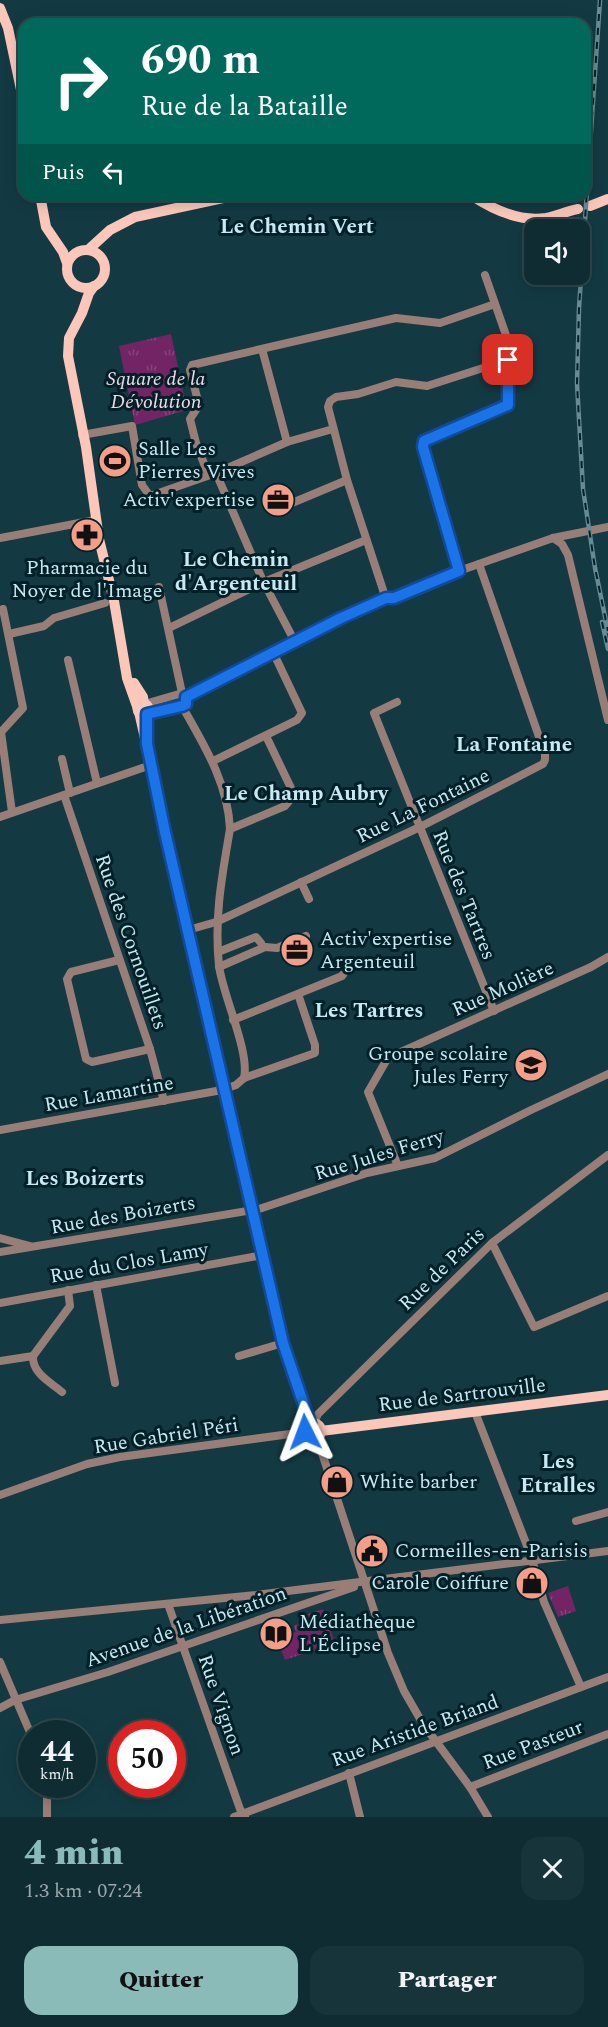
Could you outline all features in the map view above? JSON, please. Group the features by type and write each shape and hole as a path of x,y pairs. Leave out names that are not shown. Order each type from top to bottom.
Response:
{"main road":[{"path":"0,8 8,28 18,76"},
{"path":"590,206 608,199"},
{"path":"41,201 45,224 63,252 68,276 75,284 79,298 76,321 67,348 86,447 95,520 128,672 143,698 151,765 283,1343 313,1430"},
{"path":"67,263 75,253 84,250 115,227 135,217 209,201"},
{"path":"480,201 493,209 520,216 544,218 578,209"},
{"path":"45,224 62,241 99,255 103,260"},
{"path":"76,321 82,313 88,293 104,275 104,247 115,227"},
{"path":"75,284 85,288 94,286"},
{"name":"Rue de Sartrouville","path":"313,1430 608,1395"}],"street":[{"path":"459,571 423,447 424,441 508,405 507,338 485,275"},
{"path":"295,642 212,473 190,420 199,405 190,370 192,365 396,318 440,323 495,304"},
{"path":"262,349 287,442"},
{"path":"386,598 347,480 328,407 330,401 336,397 358,394 396,382 427,386 508,360"},
{"path":"82,435 132,426 143,489 150,496 287,442 333,429"},
{"path":"292,503 347,480"},
{"path":"0,538 95,520"},
{"path":"144,710 154,713 273,652 386,598 394,598 459,571 554,538 608,527"},
{"path":"554,538 562,544 568,555 608,720"},
{"path":"169,628 264,582 366,540"},
{"name":"Rue La Fontaine","path":"188,930 216,922 420,827 540,767 545,760 545,754 479,564"},
{"path":"159,586 183,699 213,761 226,800 230,829 216,922 219,967 245,1059 244,1078"},
{"path":"9,634 44,626 54,618 105,603"},
{"path":"3,609 23,708 1,732 12,812"},
{"path":"213,761 297,720 302,713 273,652"},
{"path":"68,660 97,783"},
{"name":"Rue des Tartres","path":"397,702 374,713 494,1011"},
{"path":"230,829 285,806 291,799 291,788 266,736"},
{"name":"Rue des Cornouillets","path":"62,759 67,794 119,960 150,1049 164,1101"},
{"path":"0,818 151,765"},
{"path":"301,882 309,898"},
{"path":"219,967 266,947 277,948 306,936"},
{"path":"218,952 256,937 261,943"},
{"name":"Rue Molière","path":"398,1166 368,1092 386,1061 392,1056 591,967 608,957"},
{"path":"119,960 71,972 67,979 86,1059 92,1062 150,1049"},
{"path":"233,1020 342,976 346,970"},
{"name":"Rue Lamartine","path":"0,1130 224,1089 236,1085 244,1078 315,1053 315,1045 298,994"},
{"name":"Rue Jules Ferry","path":"253,1210 288,1201 367,1173 446,1155 531,1110 608,1074"},
{"name":"Rue de Paris","path":"313,1430 318,1414 492,1243 608,1155"},
{"name":"Rue des Boizerts","path":"0,1252 253,1210"},
{"path":"0,1238 33,1247"},
{"path":"492,1243 534,1327 608,1296"},
{"name":"Rue du Clos Lamy","path":"0,1303 263,1255"},
{"path":"96,1285 114,1383"},
{"path":"62,1392 36,1369 33,1356 70,1306 68,1290"},
{"path":"239,1356 283,1343"},
{"path":"0,1361 33,1356"},
{"path":"475,1412 532,1561 544,1602 581,1687"},
{"path":"313,1430 388,1653 404,1691 413,1710 470,1787 488,1817"},
{"name":"Rue Gabriel Péri","path":"0,1495 87,1464 120,1457 313,1430"},
{"path":"576,1521 608,1512"},
{"path":"0,1620 366,1582 608,1551"},
{"name":"Avenue de la Libération","path":"0,1708 15,1700 108,1672 366,1582"},
{"name":"Rue Vignon","path":"168,1604 240,1816"},
{"path":"0,1662 24,1720"},
{"name":"Rue Aristide Briand","path":"240,1816 608,1677"},
{"name":"Rue Pasteur","path":"470,1787 608,1734"},
{"path":"349,1773 360,1817"},
{"path":"47,1798 47,1817"}],"green space":[{"name":"Square de la Dévolution","path":"171,334 187,410 135,425 119,346"},
{"path":"568,1586 576,1611 558,1617 548,1593"},
{"path":"323,1609 335,1643 285,1660 278,1642 292,1637 292,1633 296,1632 294,1626 304,1622 302,1616"}],"railway":[{"path":"591,132 600,0"},
{"path":"586,201 579,308 577,384 583,489 595,568 608,631"},
{"path":"602,622 608,649"}],"place":[{"name":"Salle Les Pierres Vives","path":"115,461"},
{"name":"Activ'expertise","path":"278,500"},
{"name":"Pharmacie du Noyer de l'Image","path":"87,535"},
{"name":"Activ'expertise Argenteuil","path":"297,950"},
{"name":"Groupe scolaire Jules Ferry","path":"531,1065"},
{"name":"White barber","path":"337,1482"},
{"name":"Cormeilles-en-Parisis","path":"372,1551"},
{"name":"Carole Coiffure","path":"532,1583"},
{"name":"Médiathèque L'Éclipse","path":"276,1634"}],"district":[{"name":"Le Chemin Vert","path":"297,227"},
{"name":"Le Chemin d'Argenteuil","path":"236,572"},
{"name":"La Fontaine","path":"514,745"},
{"name":"Le Champ Aubry","path":"306,794"},
{"name":"Les Tartres","path":"369,1011"},
{"name":"Les Boizerts","path":"85,1179"},
{"name":"Les Etralles","path":"558,1474"}],"route":[{"path":"305,1432 306,1426 310,1423 283,1343 154,784 147,744 147,714 182,706 186,704 186,697 341,618 386,598 394,598 459,571 423,447 424,441 508,405 508,360"}]}
